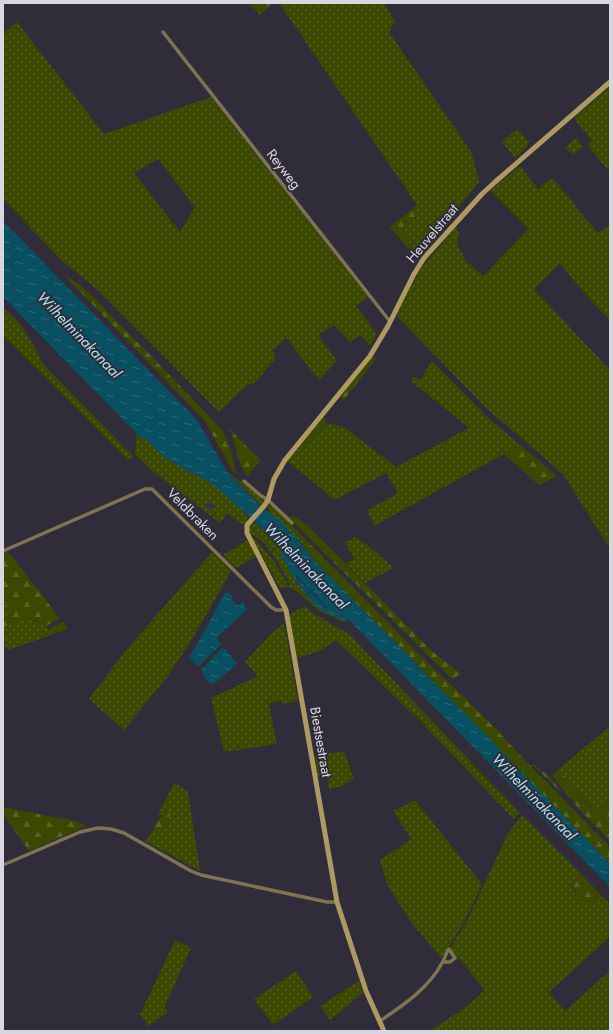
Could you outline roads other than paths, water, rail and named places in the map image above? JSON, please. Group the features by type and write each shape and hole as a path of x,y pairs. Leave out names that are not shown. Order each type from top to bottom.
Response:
{"street":[{"name":"Reyweg","path":"163,32 388,319"},
{"name":"Heuvelstraat","path":"280,468 370,356 388,326 414,274 424,258 482,194 610,82"},
{"name":"Biestsestraat","path":"280,468 274,479 268,500 249,521 246,528 247,533 286,610 337,902 366,991 384,1031"},
{"path":"244,480 260,495 268,500 292,524"},
{"name":"Veldbraken","path":"3,551 144,488 148,488 152,489 271,607 276,610 286,610"},
{"path":"3,865 80,832 94,828 104,828 124,833 191,871 201,875 327,902 337,902"},
{"path":"380,1021 416,994 429,982 443,962"}],"water":[{"name":"Wilhelminakanaal","path":"3,221 197,420 227,472 264,510 284,524 312,558 489,738 610,864 610,887 348,619 345,621 315,605 298,584 280,554 283,551 250,517 214,485 165,458 144,437 142,439 3,297"},
{"path":"226,591 233,596 231,599 239,606 243,602 247,610 218,636 217,639 221,643 198,667 189,657"},
{"path":"222,648 224,648 237,663 215,683 210,684 202,673 202,669"}]}
